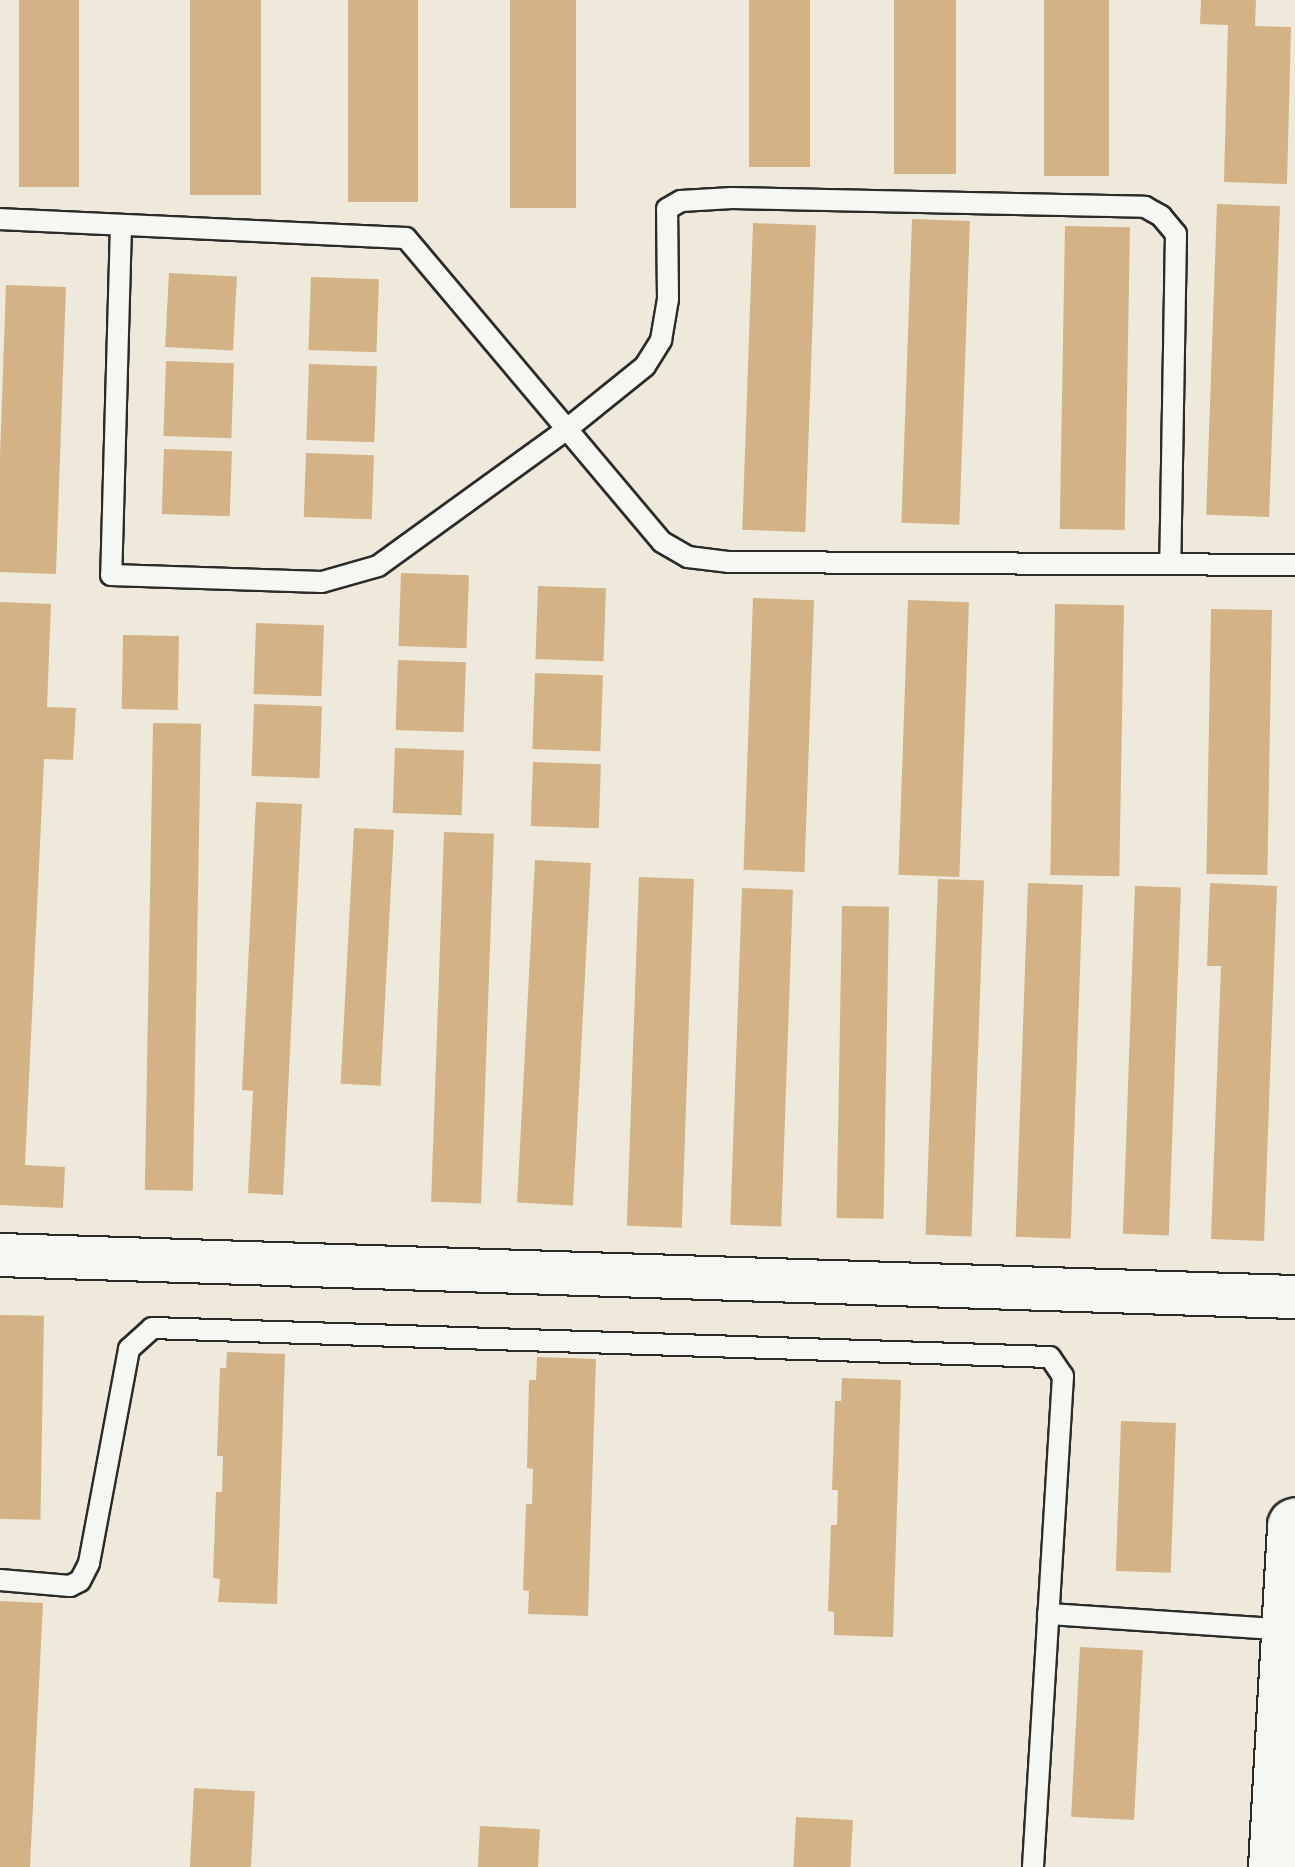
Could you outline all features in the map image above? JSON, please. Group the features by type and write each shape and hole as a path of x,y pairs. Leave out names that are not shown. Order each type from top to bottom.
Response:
{"street":[{"path":"0,1255 1295,1297"},
{"path":"1276,1867 1295,1526"}],"lane":[{"path":"122,225 110,574 322,582 347,578 378,566 567,429 645,366 662,340 668,299 667,208 681,200 751,198 1145,207 1161,216 1176,234 1170,564"},
{"path":"0,219 406,238 662,542 688,556 728,562 1295,565"},
{"path":"0,1580 70,1586 80,1581 90,1563 129,1349 152,1328 1050,1358 1063,1376 1033,1867"},
{"path":"1048,1614 1289,1630"}],"building":[{"path":"19,0 79,0 79,187 19,187"},
{"path":"190,0 261,0 261,195 190,195"},
{"path":"348,0 418,0 418,202 348,202"},
{"path":"510,0 576,0 576,208 510,208"},
{"path":"749,0 810,0 810,167 749,167"},
{"path":"894,0 956,0 956,174 894,174"},
{"path":"1044,0 1109,0 1109,176 1044,176"},
{"path":"1201,0 1256,0 1255,26 1291,27 1287,184 1224,182 1228,25 1200,24"},
{"path":"1217,204 1280,206 1269,517 1206,515"},
{"path":"912,219 970,221 959,525 901,523"},
{"path":"753,223 816,225 805,532 742,530"},
{"path":"1065,226 1130,227 1125,530 1060,529"},
{"path":"169,273 237,277 233,350 165,347"},
{"path":"311,277 379,279 376,352 308,350"},
{"path":"6,285 66,287 56,574 0,572"},
{"path":"166,361 234,363 231,438 163,436"},
{"path":"309,364 377,366 374,442 306,440"},
{"path":"164,449 232,451 230,516 162,514"},
{"path":"306,453 374,455 372,519 304,517"},
{"path":"401,573 469,575 466,648 398,646"},
{"path":"538,586 606,588 603,661 535,659"},
{"path":"753,598 814,600 804,872 744,870"},
{"path":"908,600 969,602 959,877 898,875"},
{"path":"0,602 51,604 47,707 76,708 73,760 44,759 25,1165 65,1167 63,1208 0,1205"},
{"path":"1055,604 1124,605 1119,876 1050,875"},
{"path":"1211,609 1272,610 1267,875 1206,874"},
{"path":"256,623 324,625 321,696 254,694"},
{"path":"123,635 179,636 178,710 122,709"},
{"path":"398,660 466,662 464,732 396,730"},
{"path":"535,673 603,675 600,751 532,749"},
{"path":"254,704 322,706 319,778 251,776"},
{"path":"153,723 201,724 193,1191 145,1190"},
{"path":"395,748 464,750 462,815 393,813"},
{"path":"533,762 601,764 599,828 531,826"},
{"path":"256,802 302,804 283,1195 248,1193 253,1091 242,1090"},
{"path":"354,828 394,830 381,1086 341,1084"},
{"path":"444,832 494,834 481,1204 431,1202"},
{"path":"535,860 591,863 573,1205 517,1203"},
{"path":"639,877 694,879 682,1228 627,1226"},
{"path":"938,879 984,881 972,1236 926,1235"},
{"path":"1028,883 1083,885 1071,1239 1016,1237"},
{"path":"1210,883 1277,886 1264,1241 1211,1239 1221,966 1207,966"},
{"path":"1135,886 1181,888 1169,1235 1123,1234"},
{"path":"742,888 793,890 781,1227 730,1225"},
{"path":"842,906 889,907 884,1219 837,1218"},
{"path":"0,1315 44,1316 40,1520 0,1519"},
{"path":"227,1352 285,1354 277,1604 218,1602 220,1579 213,1578 216,1492 222,1492 223,1456 217,1456 220,1368 226,1368"},
{"path":"537,1357 596,1359 588,1616 528,1614 529,1591 523,1590 526,1504 532,1504 533,1469 527,1468 529,1380 536,1380"},
{"path":"842,1378 901,1380 893,1637 834,1635 834,1612 828,1611 831,1525 837,1525 838,1490 832,1490 835,1401 841,1401"},
{"path":"1121,1421 1176,1423 1171,1573 1116,1571"},
{"path":"0,1601 43,1603 30,1867 0,1867"},
{"path":"1080,1647 1143,1650 1134,1820 1071,1817"},
{"path":"194,1788 255,1791 251,1867 190,1867"},
{"path":"796,1817 853,1820 850,1867 793,1867"},
{"path":"480,1826 540,1829 538,1867 478,1867"}]}
